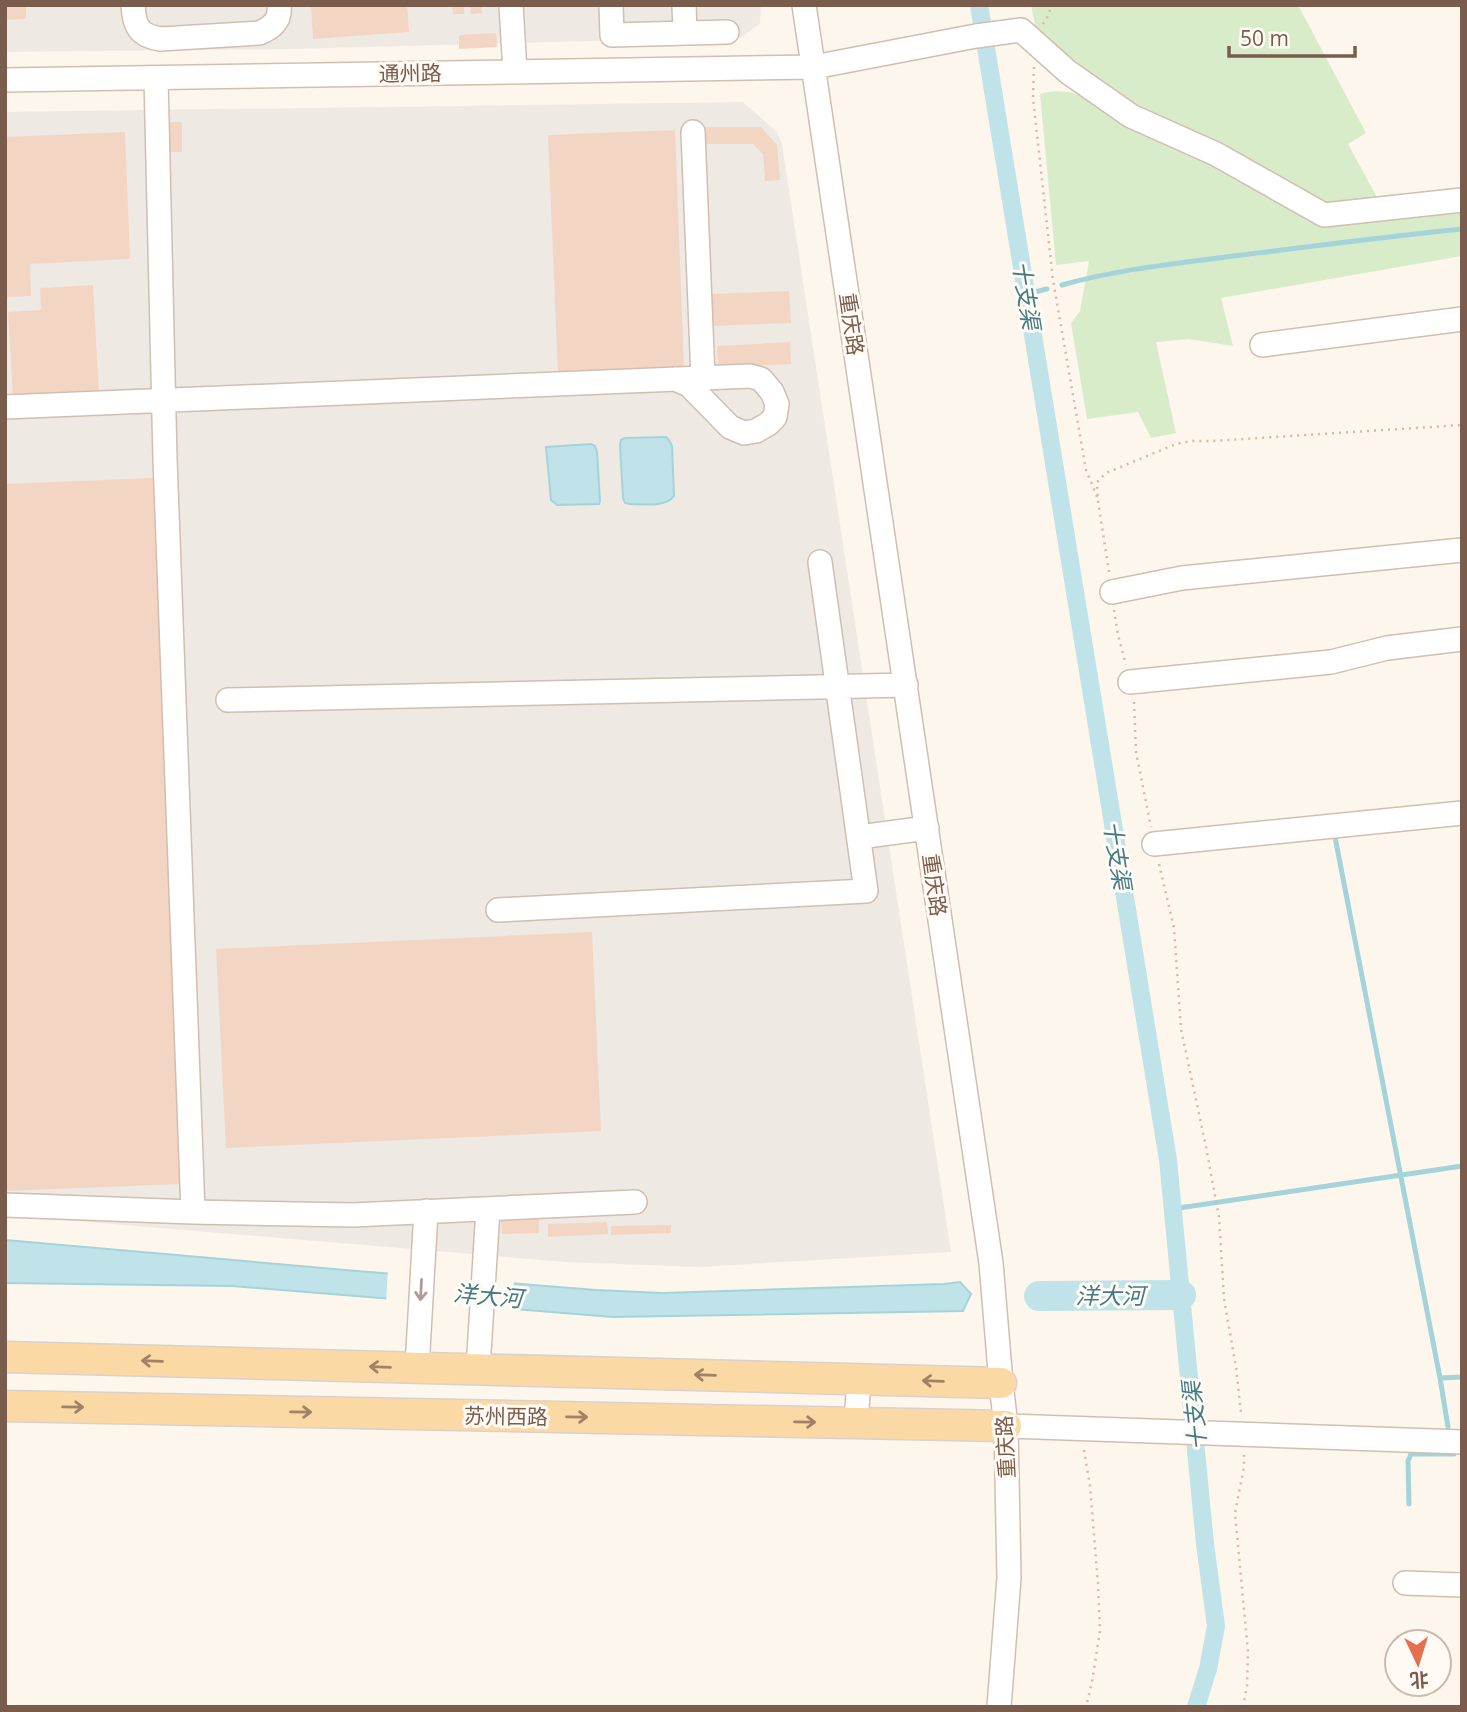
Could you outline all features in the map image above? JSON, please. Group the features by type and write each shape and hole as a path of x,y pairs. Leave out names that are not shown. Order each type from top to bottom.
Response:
{"main road":[{"path":"5,1357 417,1360 1001,1383"},
{"name":"苏州西路","path":"5,1406 1006,1426"}],"street":[{"path":"133,5 134,22 139,30 161,39 259,33 268,30 277,22 279,5"},
{"path":"511,5 515,72"},
{"path":"611,5 612,35 727,32"},
{"path":"684,5 685,33"},
{"name":"重庆路","path":"804,5 991,1263 1006,1426 1009,1578 999,1707"},
{"name":"通州路","path":"5,80 814,67 984,35 1021,30 1028,37"},
{"path":"1028,37 1068,72 1131,116 1216,153 1324,215 1462,200"},
{"path":"156,78 164,401 193,1212"},
{"path":"693,132 703,378"},
{"path":"1262,345 1462,319"},
{"path":"5,407 164,401 675,379 750,376 761,379 772,391 777,404 775,417 756,431 744,433 730,427 689,385 675,379"},
{"path":"1112,592 1182,578 1462,550"},
{"path":"498,910 866,891 820,562"},
{"path":"1130,682 1331,662 1387,648 1462,639"},
{"path":"228,700 906,685"},
{"path":"1154,844 1462,813"},
{"path":"859,837 927,828"},
{"path":"5,1205 425,1219 488,1209 635,1202"},
{"path":"478,1364 488,1209"},
{"path":"417,1360 425,1219"},
{"path":"856,1423 859,1379"},
{"path":"1006,1426 1462,1441"},
{"path":"1405,1583 1462,1585"}],"path":[{"path":"1028,37 1034,58 1033,98 1053,280 1086,470 1098,501"},
{"path":"1243,1707 1248,1652 1235,1513 1244,1467 1237,1434 1236,1367 1224,1299 1218,1210 1181,1029 1174,928 1136,752 1135,714 1118,635 1097,482 1106,472 1176,444 1191,441 1462,425"},
{"path":"1080,1429 1090,1486 1100,1631 1086,1707"}],"shaded area":[{"path":"5,5 761,5 760,23 742,37 291,49 5,52"},
{"path":"743,102 777,132 782,144 951,1252 699,1267 566,1262 5,1215 5,112"}],"green space":[{"path":"1031,5 1298,5 1366,133 1348,144 1379,201 1385,220 1462,213 1462,256 1221,298 1233,346 1189,339 1156,342 1176,433 1151,438 1138,412 1087,419 1071,323 1080,311 1089,261 1056,265 1040,94 1059,91 1085,97 1109,113 1256,187 1293,209 1287,189 1217,149 1134,113 1067,66 1043,66"}],"water":[{"path":"666,437 672,446 674,496 660,504 625,503 621,440"},
{"path":"591,444 597,452 599,504 557,505 551,500 546,447"},
{"path":"5,1240 596,1290 662,1293 960,1282 971,1294 963,1311 613,1317 232,1286 5,1283"}],"pier":[{"path":"388,1270 514,1280 512,1313 386,1303"}],"building":[{"path":"5,5 26,5 26,19 5,20"},
{"path":"311,5 407,5 409,32 313,39"},
{"path":"452,5 464,5 464,14 453,14"},
{"path":"470,5 481,5 482,13 471,14"},
{"path":"496,33 497,47 459,49 459,35"},
{"path":"168,122 182,122 182,152 168,152"},
{"path":"702,127 761,127 777,145 780,180 765,181 763,154 753,144 703,144"},
{"path":"675,130 684,368 558,374 548,135"},
{"path":"125,132 130,259 30,264 31,296 5,297 5,137"},
{"path":"93,285 99,394 13,398 8,312 41,310 40,288"},
{"path":"789,291 791,323 712,326 711,294"},
{"path":"790,342 791,364 718,368 717,346"},
{"path":"153,478 181,1184 5,1191 5,484"},
{"path":"592,932 601,1131 226,1148 216,949"},
{"path":"539,1218 539,1233 502,1234 501,1220"},
{"path":"607,1222 608,1234 548,1237 548,1224"},
{"path":"671,1225 671,1233 611,1235 611,1226"}],"waterway":[{"name":"十支渠","path":"979,5 1168,1160 1205,1544 1216,1626 1208,1669 1196,1707"},
{"path":"1062,285 1102,275 1164,265 1462,229"},
{"path":"1026,294 1047,289"},
{"path":"1334,832 1440,1378"},
{"path":"1172,1209 1462,1166"},
{"name":"洋大河","path":"1039,1296 1181,1295"},
{"path":"1448,1427 1440,1378 1462,1377"},
{"path":"1409,1504 1408,1461 1411,1454 1454,1454"}]}
